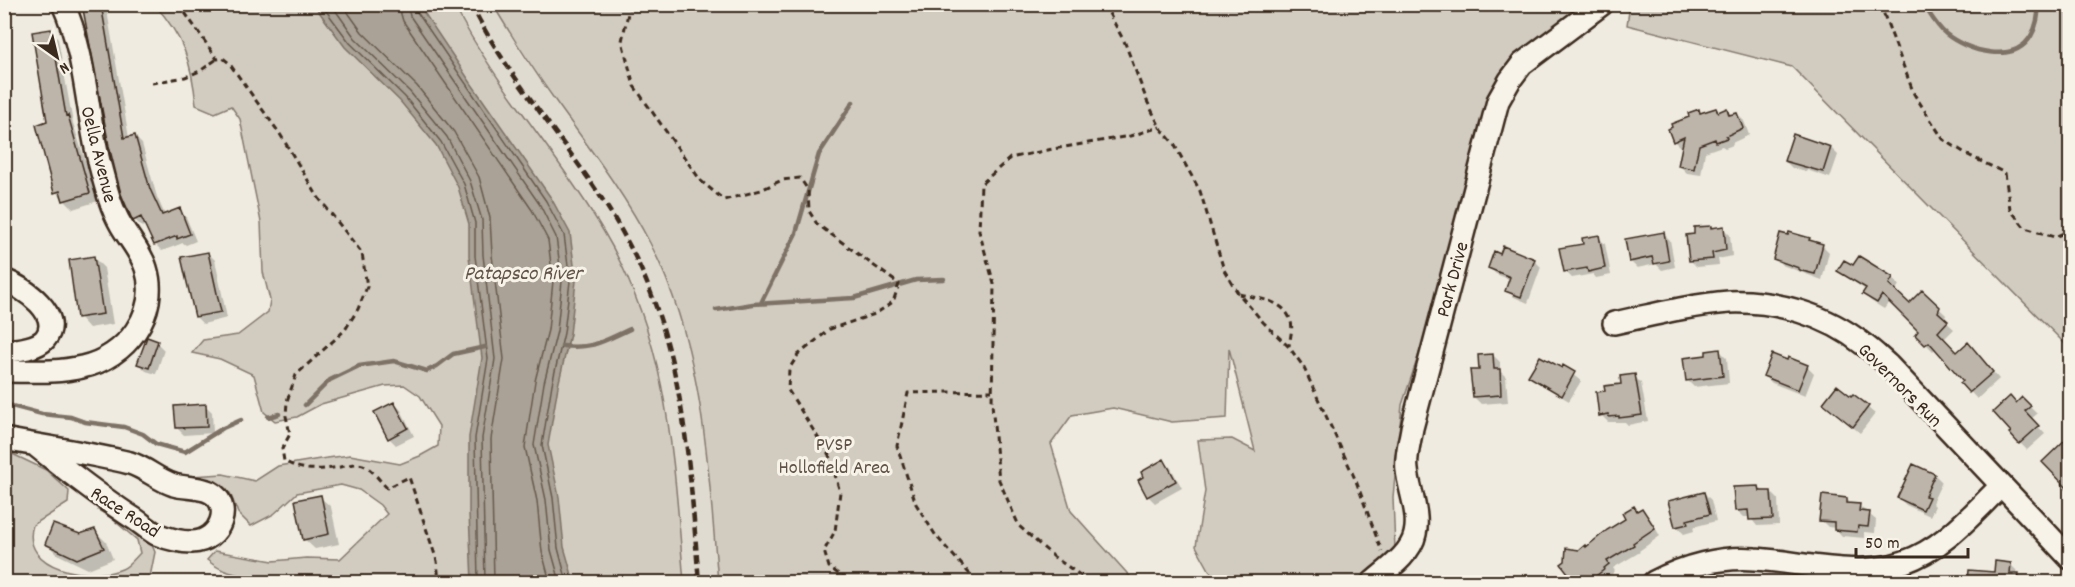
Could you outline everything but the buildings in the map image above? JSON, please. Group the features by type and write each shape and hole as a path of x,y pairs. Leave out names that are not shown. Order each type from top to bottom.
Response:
{"street":[{"name":"Oella Avenue","path":"4,371 60,371 84,367 104,359 130,338 142,321 149,301 150,284 146,267 111,205 104,181 93,141 73,27 63,4"},
{"name":"Park Drive","path":"1372,582 1408,548 1415,536 1416,523 1406,468 1412,428 1498,101 1522,64 1602,4"},
{"path":"4,280 28,291 48,316 50,328 45,339 34,345 4,351"},
{"name":"Governors Run","path":"1614,322 1728,303 1758,303 1792,310 1831,323 1863,343 1888,365 2070,558"},
{"name":"Race Road","path":"4,439 35,445 130,464 150,471 160,480 173,485 209,492 217,499 220,507 221,526 205,540 191,542 157,534 99,495 35,445"},
{"path":"1654,582 1694,566 1725,559 1754,559 1802,574 1882,568 1905,562 1950,536 2001,486"}],"path":[{"path":"179,4 217,59"},
{"path":"630,4 622,41 634,86 700,181 724,200 761,190 782,180 800,178 808,190 809,211 817,224 899,284 893,302 874,314 830,328 798,355 789,369 788,390 829,455 840,492 835,531 824,550 826,559 829,567 849,582"},
{"path":"1104,4 1125,43 1147,101 1160,127 1174,144 1200,191 1224,270 1238,293 1289,347 1303,366 1356,481 1380,548 1391,566"},
{"path":"1880,4 1914,94 1943,139 1968,155 2005,173 2010,209 2025,228 2055,237 2070,230"},
{"path":"152,83 185,77 223,57 230,63 280,134 318,197 362,254 367,287 358,309 345,330 296,375 287,401 286,416 290,434 282,450 284,461 295,468 308,470 342,467 356,463 364,466 387,488 409,477 437,561 439,582"},
{"path":"1090,582 1054,557 1019,526 999,480 992,391 994,284 979,231 981,184 1010,159 1130,136 1160,127"},
{"path":"1238,293 1272,301 1283,308 1291,322 1289,347"},
{"path":"976,582 936,536 916,504 897,446 908,393 992,391"}],"shaded area":[{"path":"454,5 493,5 522,54 602,165 633,213 665,274 691,351 704,429 718,582 684,582 670,434 633,287 604,230 494,73"}],"green space":[{"path":"1630,4 2070,5 2070,349 1792,67 1627,25"},
{"path":"155,5 454,5 488,64 567,175 604,232 626,274 643,316 665,402 684,582 275,582 225,571 207,560 215,551 273,561 306,558 340,559 387,514 380,505 359,490 341,485 297,493 274,514 251,526 238,513 230,493 192,476 223,474 255,481 278,466 350,455 400,464 438,446 439,426 420,396 404,385 385,386 321,404 297,417 275,421 264,412 254,375 220,359 192,353 203,340 238,335 268,312 270,300 263,272 261,222 240,119 231,106 215,113 196,105 189,63 173,28"},
{"name":"PVSP Hollofield Area","path":"493,5 1585,5 1527,47 1490,91 1422,345 1402,405 1393,497 1395,550 1354,582 1224,582 1212,575 1196,546 1205,491 1198,440 1232,439 1255,451 1229,348 1227,418 1172,422 1113,408 1072,415 1051,444 1071,511 1135,582 718,582 701,409 682,324 668,283 650,243 629,206 540,79"},
{"path":"4,450 46,470 69,491 68,503 33,525 32,540 37,553 47,562 61,569 77,573 109,573 127,566 140,553 137,540 98,510 102,507 148,536 155,552 149,582 5,582"}],"water":[{"name":"Patapsco River","path":"314,5 419,5 551,198 570,233 576,281 570,334 548,445 559,497 564,547 574,582 472,582 469,437 482,358 469,256 469,224 458,187 436,145 400,101 345,47"}],"waterway":[{"path":"1923,4 1940,28 1955,40 1978,50 2002,53 2023,45 2031,36 2036,25 2039,4"},
{"path":"761,303 796,233 819,154 853,102"},
{"path":"716,310 753,304 854,298 916,280 944,279"},
{"path":"562,346 590,345 630,329"},
{"path":"305,405 330,380 359,366 394,361 427,371 453,354 485,347"},
{"path":"4,404 42,414 124,427 143,434 156,444 185,452 223,428 241,420"},
{"path":"268,417 279,414"}],"railway":[{"path":"471,4 504,61 600,195 640,266 670,353 679,398 686,442 699,582"}]}
